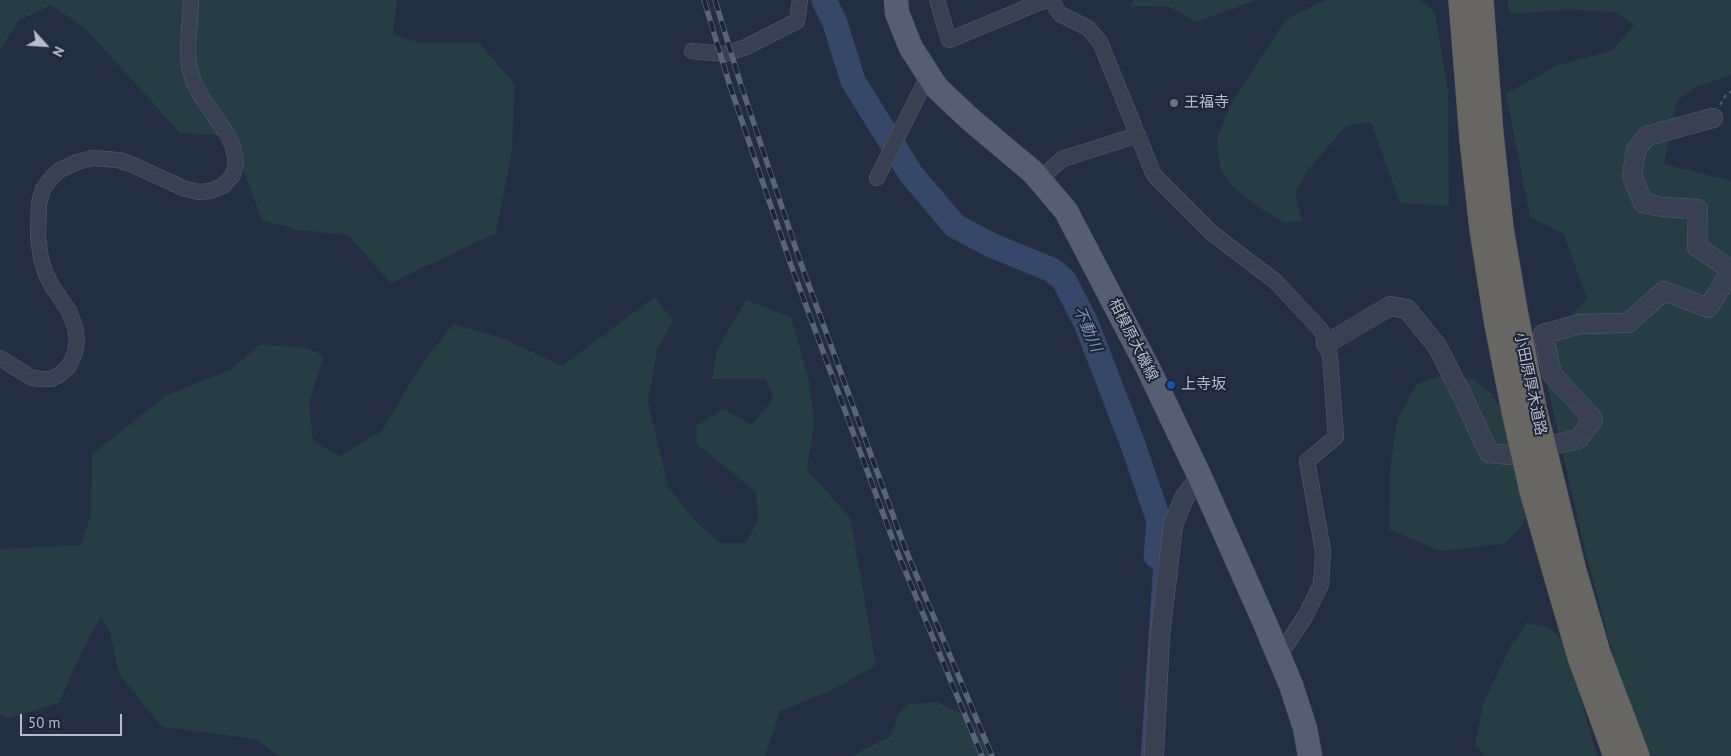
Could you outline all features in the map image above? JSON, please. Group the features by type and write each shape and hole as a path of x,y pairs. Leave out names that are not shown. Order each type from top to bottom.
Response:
{"highway":[{"name":"小田原厚木道路","path":"1461,0 1472,139 1482,229 1496,319 1514,411 1532,491 1580,657 1616,756"},
{"name":"小田原厚木道路","path":"1481,0 1491,134 1501,228 1534,408 1574,571 1598,653 1637,756"}],"main road":[{"name":"相模原大磯線","path":"896,0 897,12 911,48 928,76 952,103 1040,179 1066,211 1148,368 1200,477 1291,685 1310,756"}],"street":[{"path":"0,358 32,378 42,379 59,375 70,366 75,353 77,340 75,326 69,312 46,274 41,259 38,237 39,203 43,189 60,170 77,162 93,158 118,160 183,188 198,192 210,191 223,186 233,175 236,163 234,147 198,91 189,66 188,48 191,0"},
{"path":"692,51 725,54 746,47 797,21 800,0"},
{"path":"937,0 949,40 1045,0"},
{"path":"1051,0 1060,14 1088,28 1100,42 1154,175 1213,234 1276,281 1321,330 1326,344 1330,356 1336,437 1307,461 1324,551 1321,584 1306,615 1279,656"},
{"path":"877,178 928,76"},
{"path":"1552,445 1579,439 1592,419 1552,374 1543,334 1580,324 1628,323 1664,291 1708,308 1731,271 1697,247 1698,209 1662,207 1643,203 1632,176 1636,150 1647,136 1713,118"},
{"path":"1040,179 1062,159 1138,135"},
{"path":"1326,344 1390,306 1407,309 1436,346 1464,399 1489,453 1510,455"},
{"path":"1154,756 1160,636 1173,525 1184,498 1200,477"}],"green space":[{"path":"0,0 397,0 393,34 420,43 479,43 515,84 512,150 496,233 391,283 348,235 297,230 262,220 231,136 180,133 85,28 51,5 18,21 0,50"},
{"path":"1133,0 1257,0 1196,22 1168,6 1130,7"},
{"path":"1325,0 1420,0 1435,12 1448,92 1449,206 1400,203 1371,122 1346,126 1307,171 1295,194 1302,220 1285,223 1260,208 1233,187 1220,169 1217,138 1231,104 1286,19"},
{"path":"1507,0 1731,0 1731,75 1698,86 1677,100 1664,164 1731,181 1731,756 1646,756 1629,715 1585,550 1537,340 1573,314 1587,299 1564,234 1530,217 1506,94 1556,66 1613,50 1634,25 1616,12 1568,10 1510,14"},
{"path":"655,297 673,321 657,349 648,402 668,486 694,520 720,543 746,543 758,520 756,492 697,444 696,426 723,409 752,425 773,399 766,379 712,379 717,350 746,300 791,317 809,380 814,424 807,470 850,517 876,665 832,690 780,711 765,756 279,756 255,739 162,727 119,674 110,632 101,617 81,653 59,703 8,718 0,715 0,549 81,545 91,515 92,454 167,395 230,370 260,344 308,348 324,356 309,403 313,441 340,456 382,431 420,367 453,324 502,338 562,366"},
{"path":"1446,374 1473,379 1492,394 1505,416 1527,515 1520,528 1504,544 1440,551 1389,529 1390,467 1398,417 1417,384"},
{"path":"1527,623 1551,629 1565,644 1597,756 1486,756 1475,746 1483,704 1511,645"},
{"path":"937,702 960,713 973,725 991,749 993,756 851,756 891,736 898,715 909,704"}],"waterway":[{"name":"不動川","path":"824,0 835,23 853,81 911,174 955,226 991,245 1052,270 1064,280 1086,323 1132,442 1159,521 1156,556"},
{"name":"不動川","path":"1143,756 1156,556"}],"railway":[{"path":"704,0 730,86 791,265 897,551 982,756"},
{"path":"715,0 740,82 800,261 905,548 992,756"}],"place":[{"name":"王福寺","path":"1174,103"},
{"name":"上寺坂","path":"1171,385"}]}
